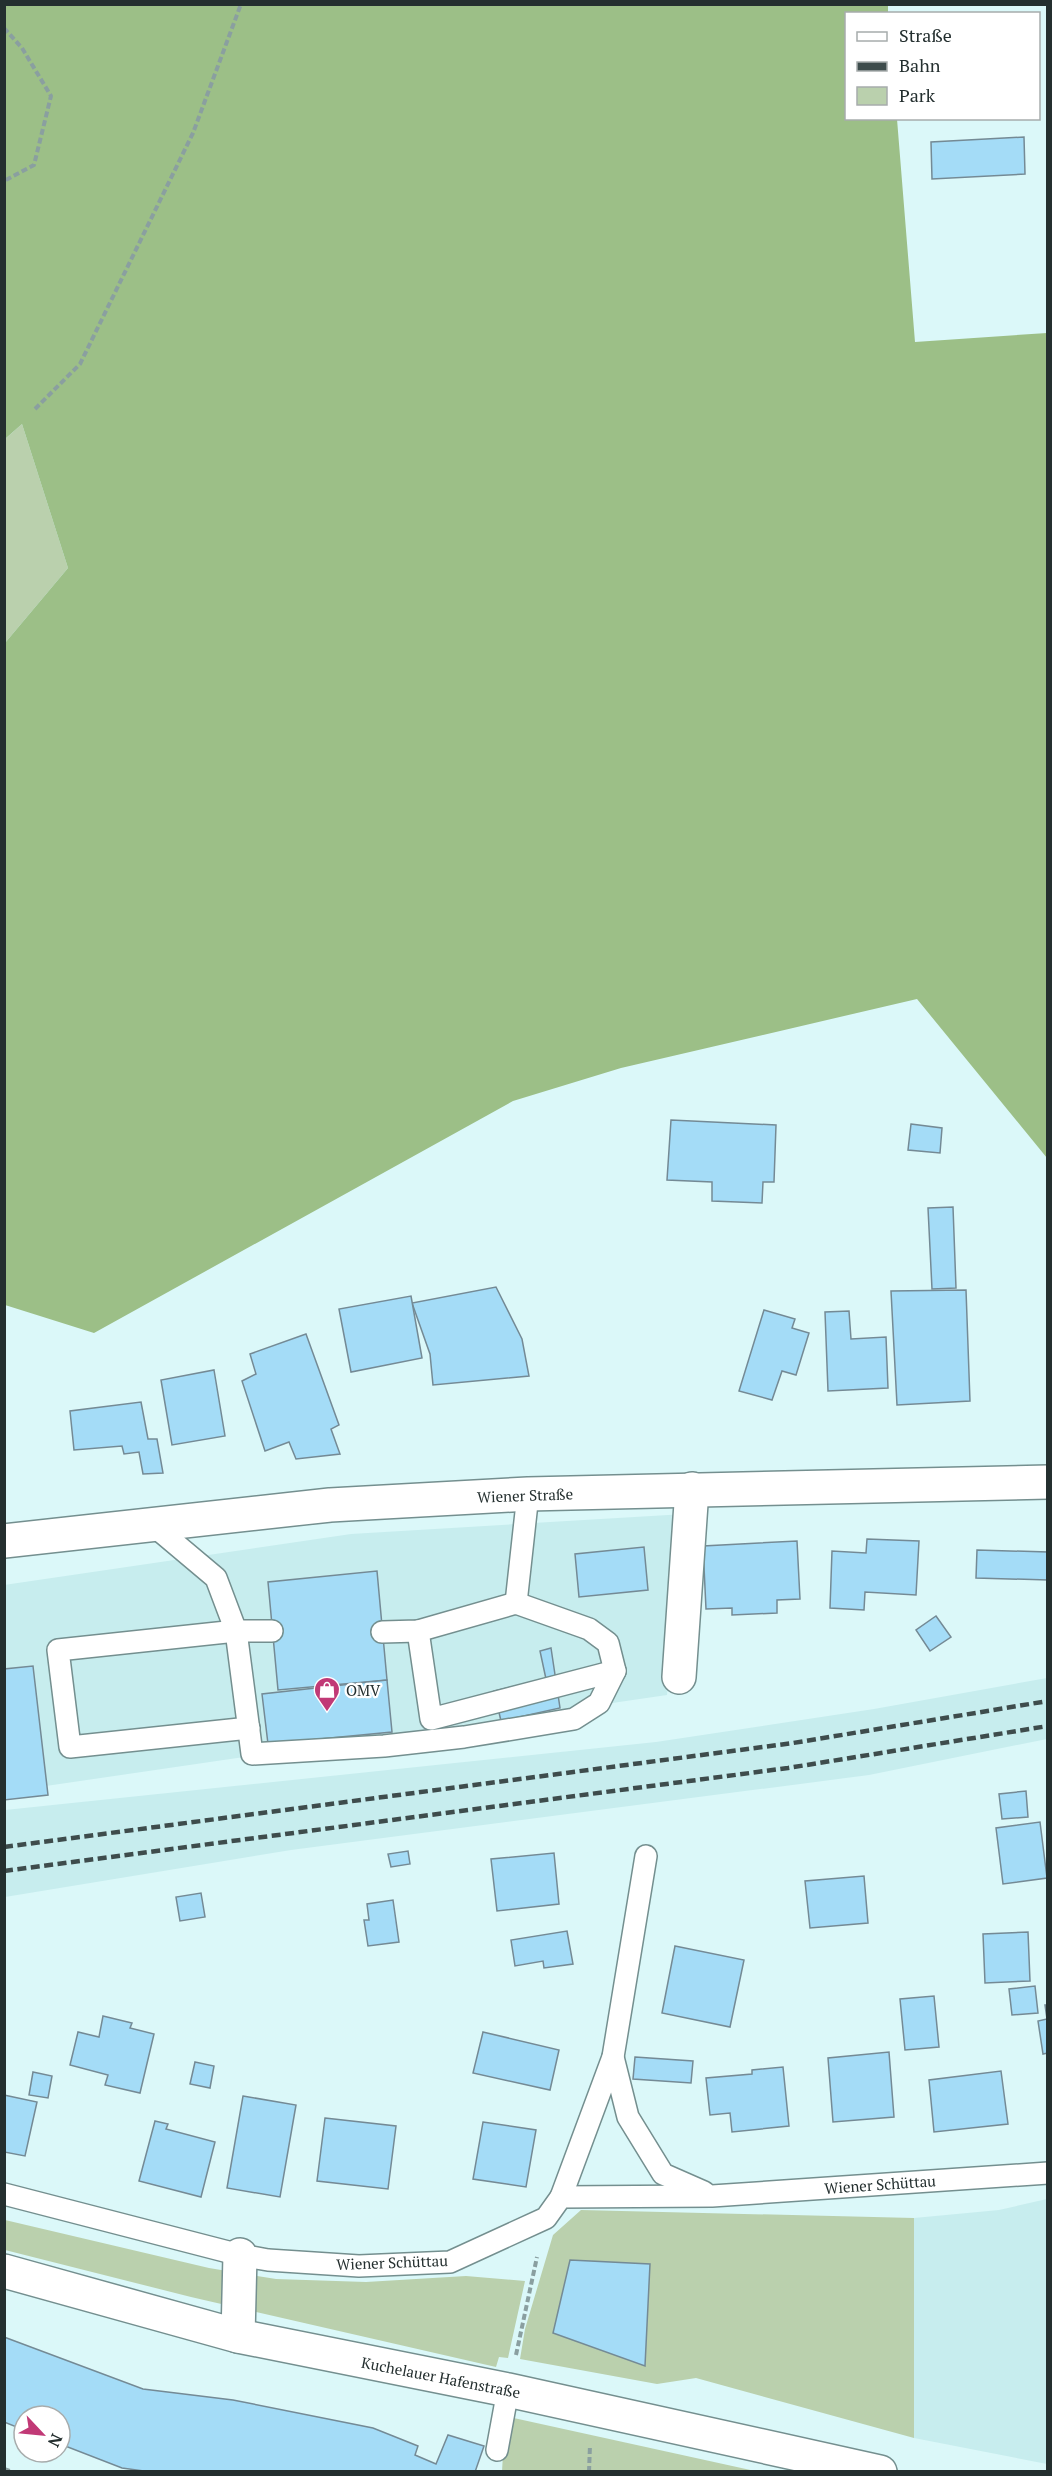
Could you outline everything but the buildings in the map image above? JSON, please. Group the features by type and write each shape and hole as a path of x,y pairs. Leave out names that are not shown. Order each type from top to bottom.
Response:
{"street":[{"name":"Wiener Straße","path":"4,1541 330,1505 528,1494 1047,1482"},
{"path":"679,1677 692,1490"},
{"path":"238,2336 240,2255"},
{"name":"Kuchelauer Hafenstraße","path":"4,2271 238,2336 508,2390 880,2472"}],"lane":[{"path":"516,1603 528,1494"},
{"path":"153,1525 216,1578 237,1631 252,1754 384,1746 464,1737 574,1719 599,1703 615,1671 609,1643 589,1629 516,1603 418,1631 382,1632"},
{"path":"249,1728 70,1746 58,1650 237,1631 272,1631"},
{"path":"418,1631 431,1719 615,1671"},
{"name":"Wiener Schüttau","path":"4,2194 240,2255 268,2260 359,2266 450,2262 546,2218 561,2197 613,2057 646,1856"},
{"name":"Wiener Schüttau","path":"613,2057 628,2117 663,2174 712,2196"},
{"name":"Wiener Schüttau","path":"561,2197 712,2196 1047,2173"},
{"path":"497,2450 508,2390"}],"path":[{"path":"35,409 80,364 193,133 241,4"},
{"path":"4,28 22,48 51,96 33,165 4,181"},
{"path":"508,2390 546,2218"},
{"path":"589,2472 590,2445"},
{"path":"4,2469 13,2472"}],"shaded area":[{"path":"685,1514 667,1695 5,1792 4,1585 351,1534"},
{"path":"1047,1678 1047,1739 869,1775 291,1850 5,1897 5,1810 656,1742 874,1709"},
{"path":"1047,2199 1047,2464 914,2438 914,2218 999,2210"}],"green space":[{"path":"5,4 888,5 888,12 845,12 845,120 897,120 915,342 1047,333 1047,1158 917,999 621,1068 513,1101 94,1333 5,1305 5,643 68,568 22,424 5,439"},
{"path":"22,424 68,568 5,643 4,440"},
{"path":"581,2210 914,2218 914,2438 696,2378 657,2384 520,2359 525,2329 553,2235"},
{"path":"5,2220 209,2268 276,2279 366,2282 466,2276 525,2281 508,2358 499,2357 496,2367 191,2297 5,2250"},
{"path":"505,2416 755,2471 502,2472"}],"railway":[{"path":"4,1847 793,1743 1048,1701"},
{"path":"4,1871 788,1768 1048,1726"}],"place":[{"name":"OMV","path":"327,1713"}]}
